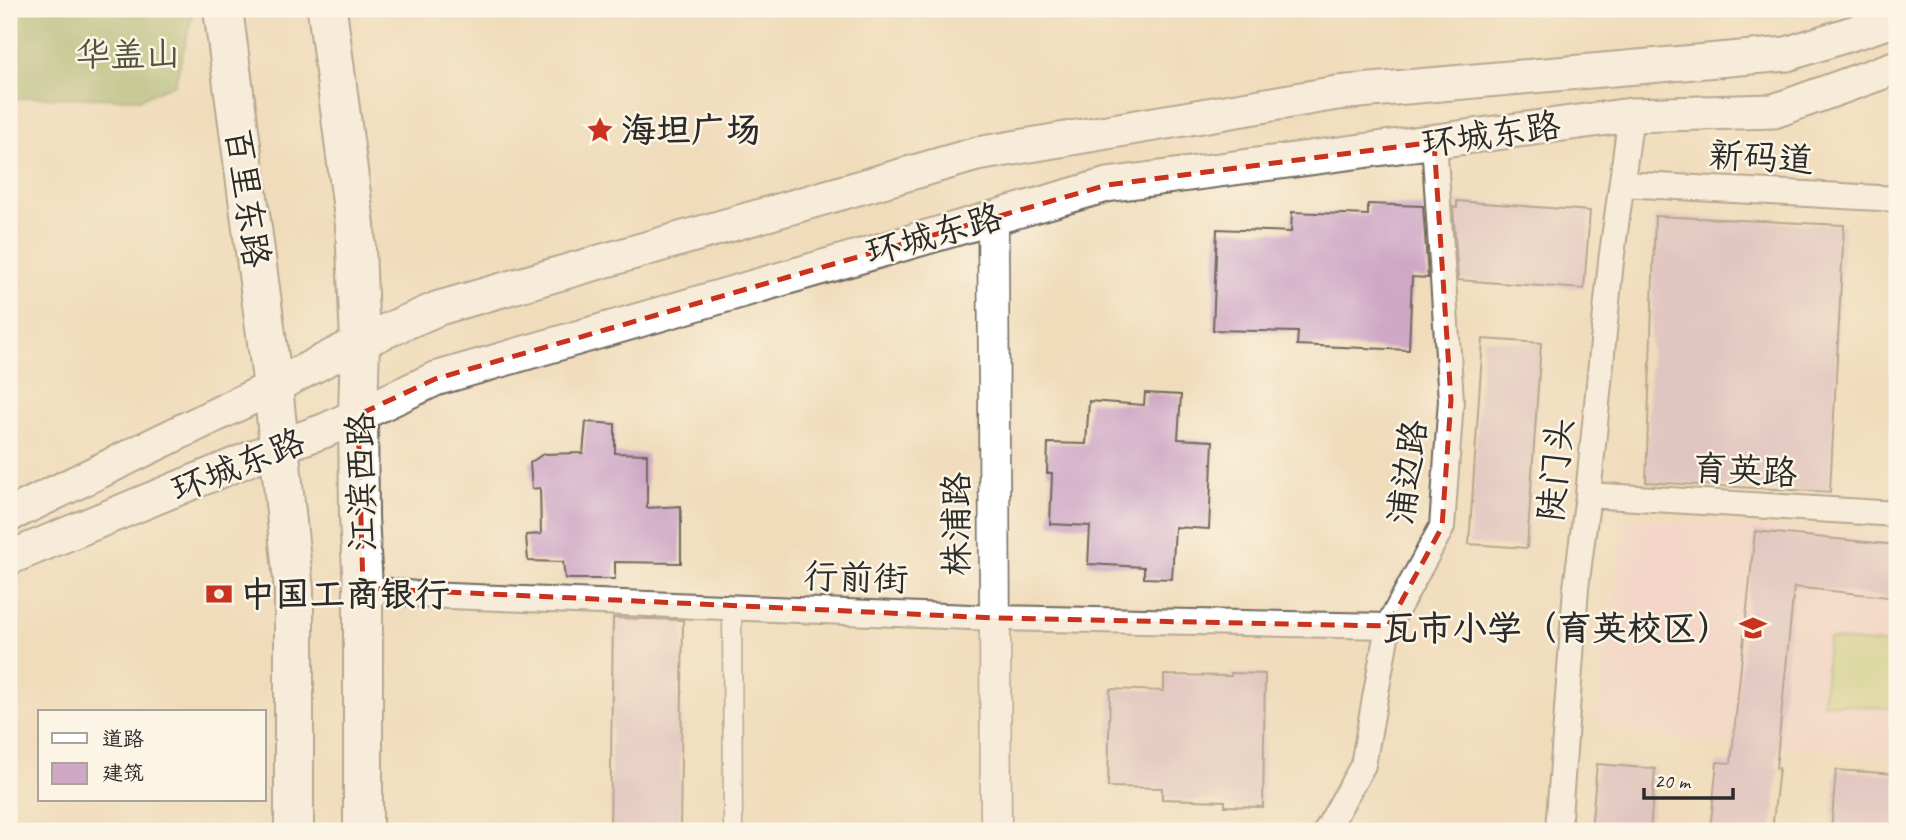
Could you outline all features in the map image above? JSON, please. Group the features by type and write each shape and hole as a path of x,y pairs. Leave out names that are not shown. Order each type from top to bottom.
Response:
{"main road":[{"name":"百里东路","path":"223,9 273,387"},
{"path":"327,9 354,204 360,342"},
{"name":"环城东路","path":"9,515 360,342 439,308 978,154 1337,93 1787,54 1897,19"},
{"name":"环城东路","path":"9,558 278,447 326,430 435,379 1107,185 1630,116 1774,111 1897,67"},
{"name":"江滨西路","path":"360,342 358,415 363,588 363,831"},
{"name":"江滨西路","path":"273,387 294,590 294,831"}],"street":[{"name":"陡门头","path":"1558,831 1576,588 1611,261 1630,116"},
{"name":"浦边路","path":"1326,831 1363,765 1388,626 1442,527 1451,400 1434,142"},
{"name":"新码道","path":"1622,184 1897,199"},
{"name":"株浦路","path":"993,217 996,831"},
{"name":"育英路","path":"1588,495 1897,514"},
{"name":"行前街","path":"363,588 424,595 995,618 1388,626"},
{"path":"732,607 733,831"}],"highlighted area":[{"path":"1434,142 1451,400 1442,527 1388,626 995,618 363,588 358,415 435,379 1107,185"}],"shaded area":[{"name":"瓦市小学（育英校区）","path":"1625,518 1897,535 1897,756 1673,739 1596,721"}],"green space":[{"name":"华盖山","path":"9,9 194,9 175,84 139,99 29,97 9,101"},
{"path":"1828,639 1897,645 1897,709 1823,703"}],"building":[{"path":"1457,201 1590,211 1584,289 1458,280 1453,207 1457,208"},
{"path":"1368,204 1423,206 1428,278 1412,277 1409,350 1297,345 1298,332 1213,330 1217,229 1291,232 1292,212 1368,215"},
{"path":"1655,216 1844,225 1830,492 1646,482"},
{"path":"1483,339 1541,343 1527,548 1469,544"},
{"path":"1145,393 1181,395 1178,439 1213,441 1209,529 1175,527 1172,579 1144,578 1144,567 1088,564 1090,526 1050,524 1052,473 1047,473 1048,443 1086,444 1089,401 1144,405"},
{"path":"586,422 615,424 615,453 647,454 647,508 681,506 681,563 615,562 615,579 565,579 563,562 528,561 526,535 541,534 540,488 532,489 530,463 543,454 583,453"},
{"path":"1755,531 1897,545 1897,598 1794,587 1772,831 1710,831 1717,762 1731,763"},
{"path":"613,618 683,620 680,831 610,831"},
{"path":"1231,673 1265,674 1263,807 1225,806 1225,801 1162,799 1162,788 1108,787 1110,689 1164,691 1164,675 1231,676"},
{"path":"1597,764 1655,769 1650,831 1591,831"},
{"path":"1836,770 1897,774 1896,831 1831,831"}],"place":[{"name":"海坦广场","path":"600,130"},
{"name":"中国工商银行","path":"219,594"},
{"name":"瓦市小学（育英校区）","path":"1753,628"}]}
